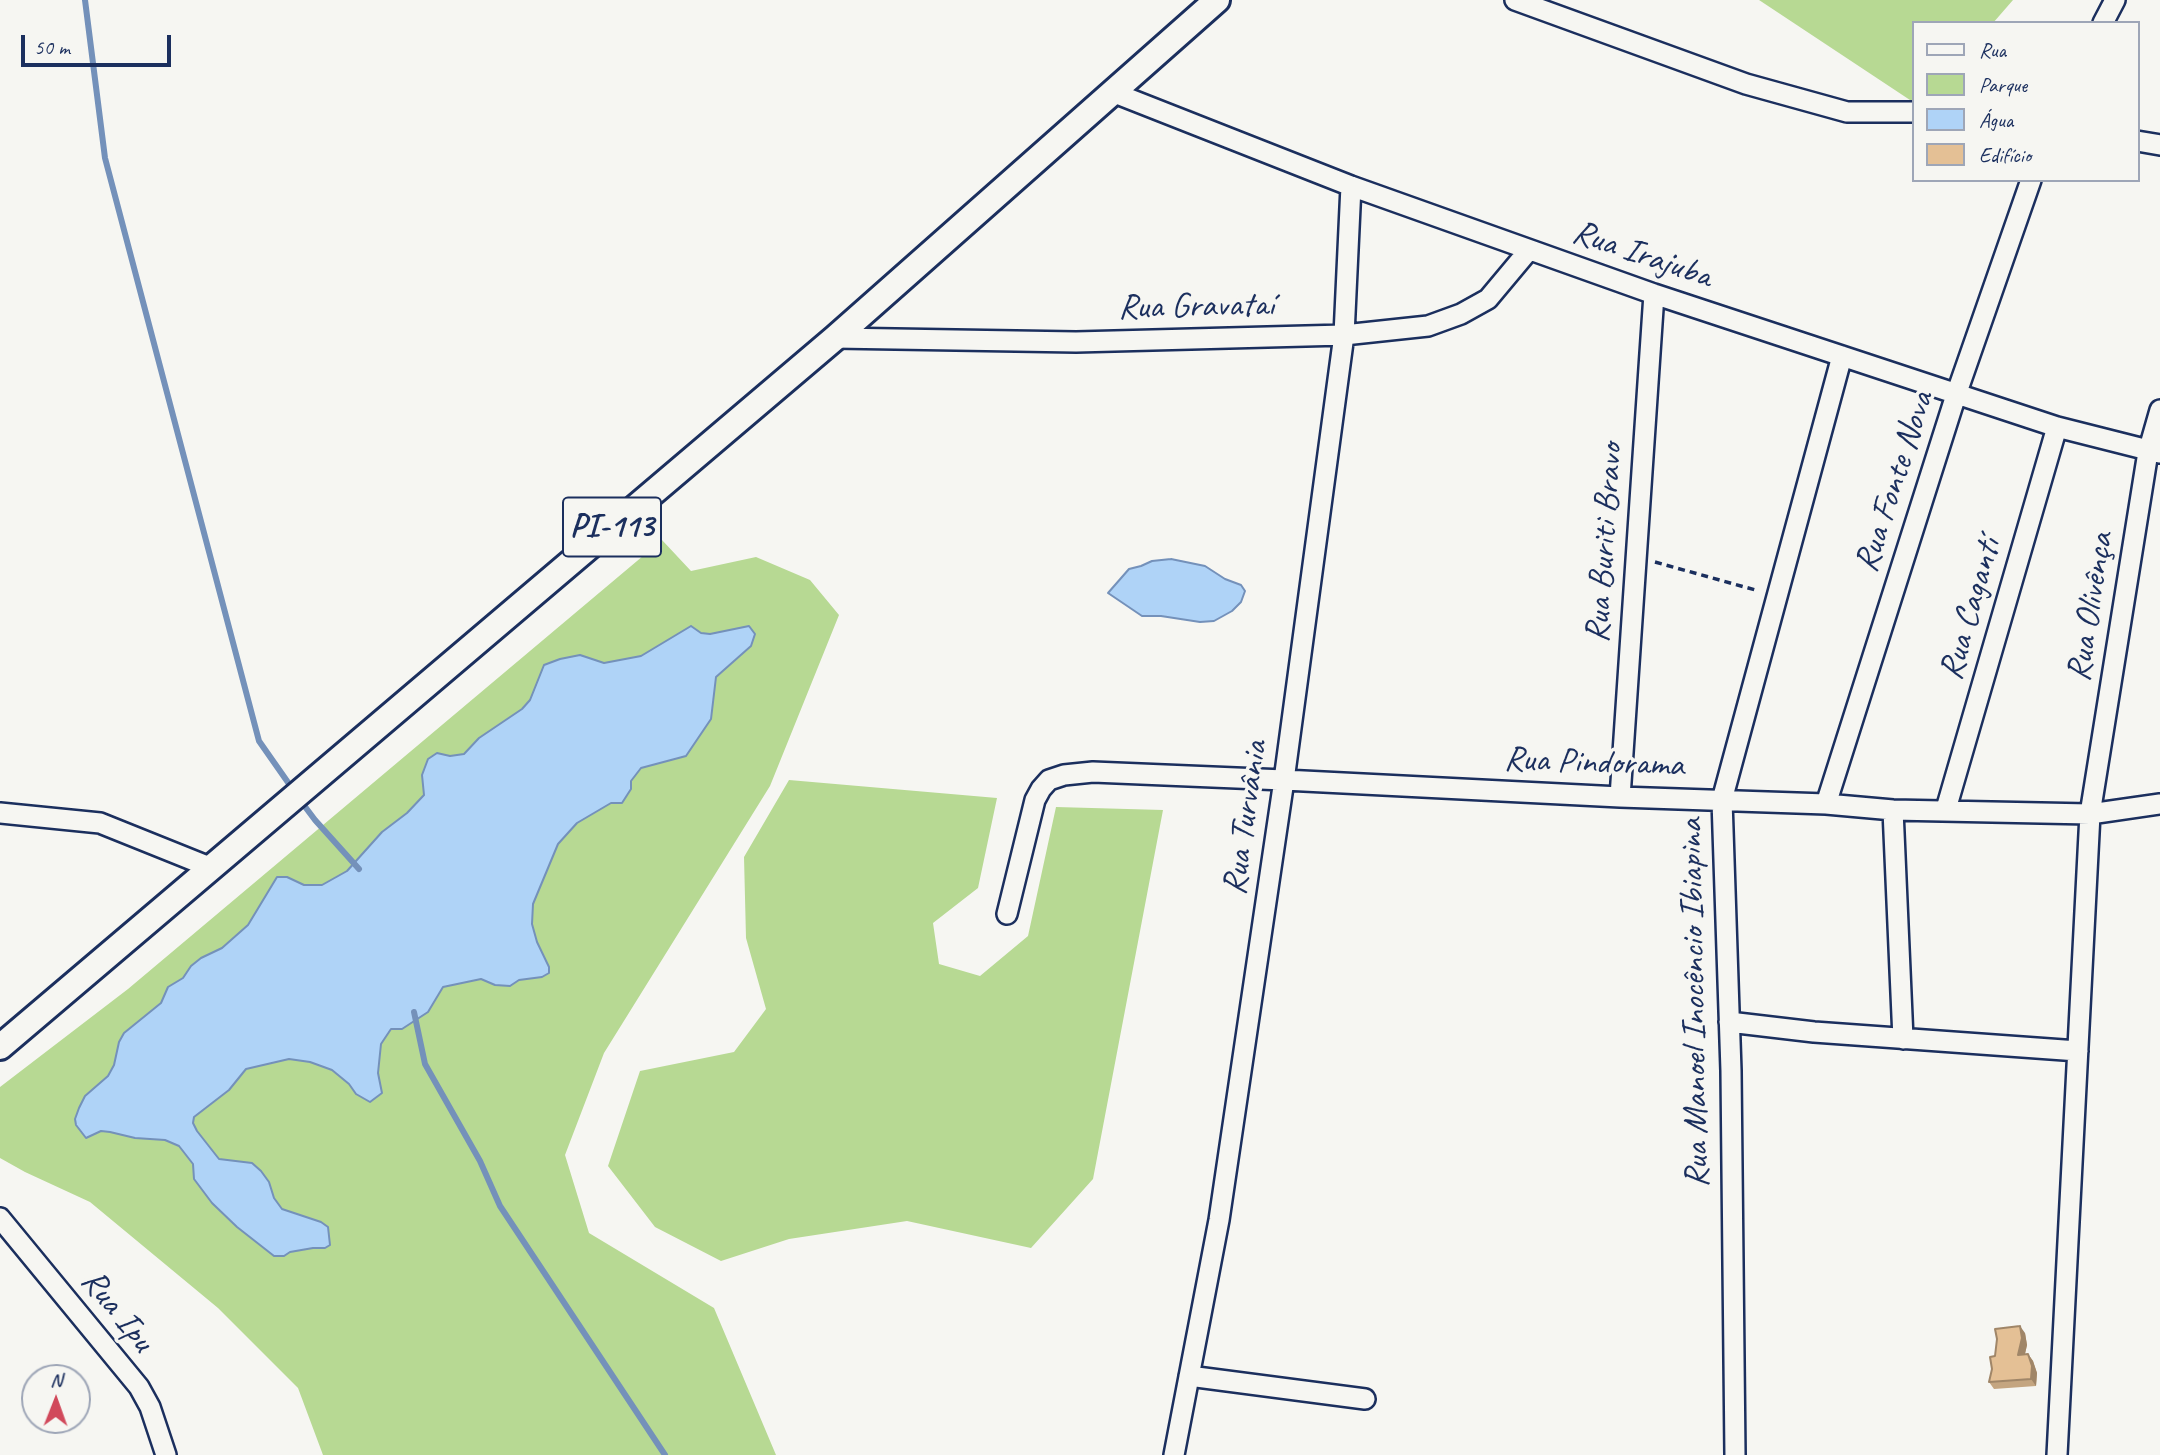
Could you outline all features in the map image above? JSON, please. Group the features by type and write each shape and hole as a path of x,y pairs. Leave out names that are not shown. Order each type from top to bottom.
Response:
{"main road":[{"name":"PI-113","path":"0,1047 835,338 1217,0"}],"street":[{"path":"1514,0 1746,84 1847,111 1912,112"},
{"path":"2104,21 2115,0"},
{"name":"Rua Irajuba","path":"1112,92 1351,186 1654,294 2057,427 2154,452"},
{"path":"2139,141 2160,145"},
{"name":"Rua Fonte Nova","path":"1826,804 1956,395 2030,182"},
{"name":"Rua Turvânia","path":"1174,1455 1219,1220 1284,780 1344,335 1351,186"},
{"name":"Rua Gravataí","path":"835,338 1076,342 1344,335 1427,326 1461,314 1488,299 1529,250"},
{"name":"Rua Buriti Bravo","path":"1620,797 1654,294"},
{"name":"Rua Manoel Inocêncio Ibiapina","path":"1735,1455 1729,1022 1722,800 1842,356"},
{"name":"Rua Olivênça","path":"2057,1455 2090,814 2160,410"},
{"name":"Rua Cagantí","path":"1945,809 2057,427"},
{"name":"Rua Pindorama","path":"1007,914 1035,800 1049,780 1083,773 1826,804 1893,810 2090,814 2160,804"},
{"path":"1893,810 1903,1040"},
{"path":"0,813 100,823 212,867"},
{"path":"1729,1022 1903,1040 2078,1051"},
{"name":"Rua Ipu","path":"0,1218 139,1387 150,1407 166,1455"},
{"path":"1189,1376 1364,1399"}],"path":[{"path":"1636,557 1777,596"}],"green space":[{"path":"1759,0 2013,0 1995,21 1912,21 1912,101"},
{"path":"662,540 691,571 756,557 810,580 839,615 770,786 604,1053 565,1155 589,1233 714,1308 776,1455 323,1455 298,1388 218,1308 90,1202 0,1158 0,1087 128,989"},
{"path":"789,780 997,798 978,888 933,923 939,964 980,976 1028,936 1056,807 1163,810 1093,1179 1031,1248 907,1221 789,1239 721,1261 655,1227 608,1166 640,1071 734,1052 766,1009 746,938 744,857"}],"water":[{"path":"1171,559 1205,566 1225,579 1241,585 1245,591 1241,602 1232,611 1214,621 1200,622 1142,616 1108,593 1129,569 1152,561"},
{"path":"691,626 701,633 710,634 749,626 755,634 751,646 716,677 711,719 686,756 641,768 631,781 631,789 622,803 611,803 577,823 558,844 533,904 532,924 549,973 542,977 519,980 510,986 495,985 481,979 443,987 428,1012 402,1029 391,1029 381,1044 378,1073 382,1093 370,1102 356,1094 349,1084 332,1070 310,1062 289,1059 246,1069 229,1090 194,1117 193,1123 197,1131 219,1159 252,1163 269,1182 274,1198 282,1209 321,1222 328,1227 330,1245 274,1256 212,1203 194,1179 193,1164 179,1146 165,1140 135,1138 101,1131 86,1138 76,1125 75,1119 85,1096 108,1076 124,1033 161,1003 168,987 183,978 191,966 222,948 248,925 277,877 287,877 304,885 322,885 347,871 382,832 407,813 424,795 422,775 428,759 437,753 450,756 464,754 479,738 522,709 530,700 544,665 580,655 604,663 641,656"}],"building":[{"path":"2020,1326 2022,1338 2018,1355 2028,1354 2032,1366 2031,1379 1989,1382 1992,1369 1990,1357 1995,1356 1997,1339 1995,1329"}],"waterway":[{"path":"85,0 105,158 259,741 294,791"},
{"path":"300,800 359,869"},
{"path":"414,1012 425,1064 480,1161 500,1206 665,1455"}]}
